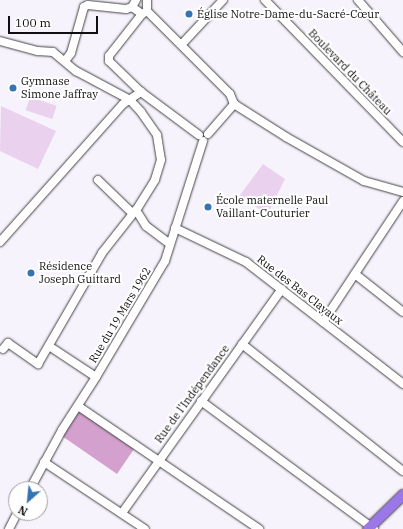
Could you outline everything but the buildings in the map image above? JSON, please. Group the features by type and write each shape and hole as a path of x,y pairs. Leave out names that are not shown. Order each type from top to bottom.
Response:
{"main road":[{"path":"370,528 403,495"}],"street":[{"path":"148,0 145,12 108,58 141,92 203,136 234,104"},
{"path":"182,44 223,0"},
{"name":"Boulevard du Château","path":"265,0 403,142"},
{"path":"358,0 403,52"},
{"path":"65,61 70,53 81,12 87,3 126,10 134,4 182,44 230,94 234,104 286,137 364,181 403,192"},
{"path":"0,41 38,51 50,51 65,61 76,71 130,100 157,135 161,148 160,170 134,212 102,253 38,364 8,343 4,349"},
{"path":"0,242 123,104 141,92"},
{"name":"Rue du 19 Mars 1962","path":"34,481 44,462 165,261 203,136"},
{"path":"98,180 134,212 146,226 170,244"},
{"path":"323,322 403,201"},
{"name":"Rue des Bas Clayaux","path":"175,228 246,262 403,383"},
{"path":"355,274 403,312"},
{"name":"Rue de l'Indépendance","path":"122,513 158,460 282,289"},
{"path":"242,344 403,471"},
{"path":"49,346 96,377"},
{"path":"201,401 370,528"},
{"path":"78,406 259,529"},
{"path":"44,462 145,529"}],"shaded area":[{"path":"30,97 57,106 52,119 26,110"},
{"path":"1,106 56,131 38,169 0,151"},
{"path":"263,164 285,179 267,215 240,195"},
{"path":"81,412 134,449 117,474 62,436 77,413"}],"place":[{"name":"Église Notre-Dame-du-Sacré-Cœur","path":"189,14"},
{"name":"Gymnase Simone Jaffray","path":"13,88"},
{"name":"École maternelle Paul Vaillant-Couturier","path":"208,207"},
{"name":"Résidence Joseph Guittard","path":"31,273"}]}
